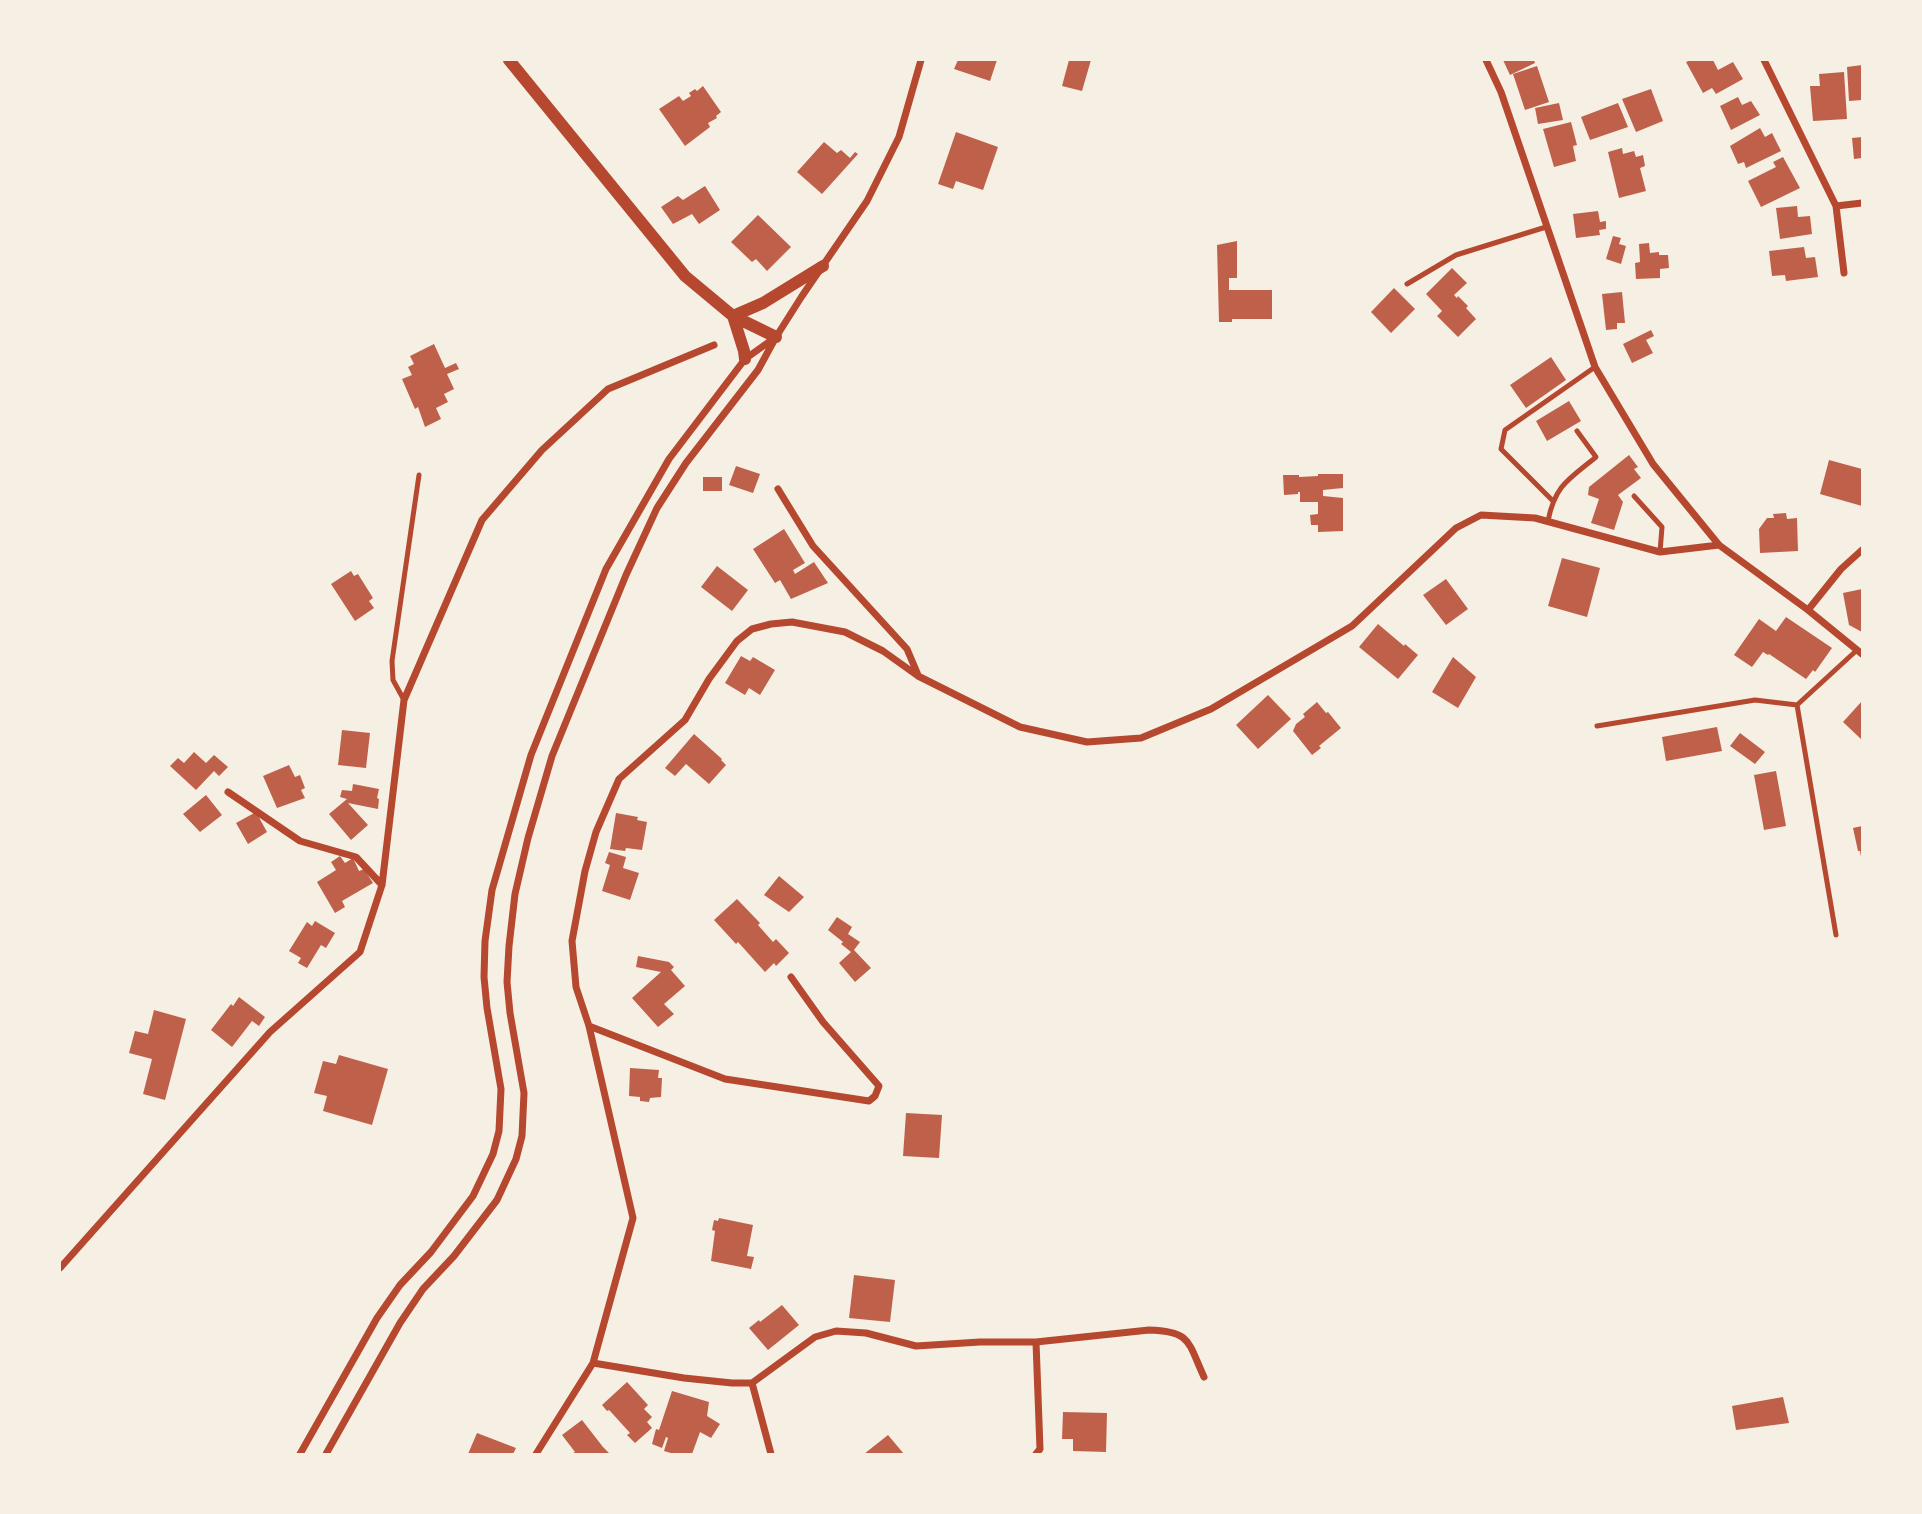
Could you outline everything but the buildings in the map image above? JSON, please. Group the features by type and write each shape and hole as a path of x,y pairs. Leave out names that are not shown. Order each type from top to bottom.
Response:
{"street":[{"path":"509,60 685,276 733,316 776,337"},
{"path":"326,1454 400,1323 423,1289 454,1256 491,1209 516,1159 522,1136 524,1093 507,982 515,894 552,756 626,575 657,508 686,463 758,370 776,337 867,201 899,137 921,60"},
{"path":"1486,60 1501,92 1595,367 1653,464 1719,545 1860,652"},
{"path":"1764,60 1836,206 1844,273"},
{"path":"1836,206 1863,203"},
{"path":"733,316 763,303 823,266"},
{"path":"733,316 745,359"},
{"path":"300,1454 377,1318 400,1285 431,1252 473,1196 493,1154 499,1131 501,1089 484,977 485,942 492,890 531,755 606,569 669,459 745,359 776,337"},
{"path":"60,1268 270,1032 360,952 382,885 404,700 482,520 542,450 608,389 714,345"},
{"path":"778,489 813,546 907,649 918,676"},
{"path":"536,1454 593,1363 634,1218 589,1026 576,987 572,941 585,870 596,832 619,779 685,720 709,679 737,641 752,629 792,622 845,632 883,651 918,676 1020,727 1087,742 1141,738 1212,709 1352,626 1456,528 1481,515 1535,518 1660,552 1719,545"},
{"path":"1808,610 1841,569 1863,550"},
{"path":"228,792 300,841 356,857 382,885"},
{"path":"589,1026 725,1079 869,1101 876,1096 880,1086 823,1022 791,977"},
{"path":"593,1363 684,1378 751,1383 815,1337 836,1331 866,1333 916,1346 1036,1342 1149,1330 1179,1334 1187,1340 1204,1377"},
{"path":"1036,1342 1040,1449 1036,1454"},
{"path":"751,1383 772,1454"}],"lane":[{"path":"1407,284 1456,254 1546,227"},
{"path":"1552,500 1501,449 1505,430 1595,367"},
{"path":"1548,521 1552,500 1566,481 1596,457 1577,431"},
{"path":"404,700 393,680 392,662 419,475"},
{"path":"1634,496 1662,527 1660,552"},
{"path":"1597,726 1755,700 1797,705 1860,652"},
{"path":"1797,705 1836,935"}]}
